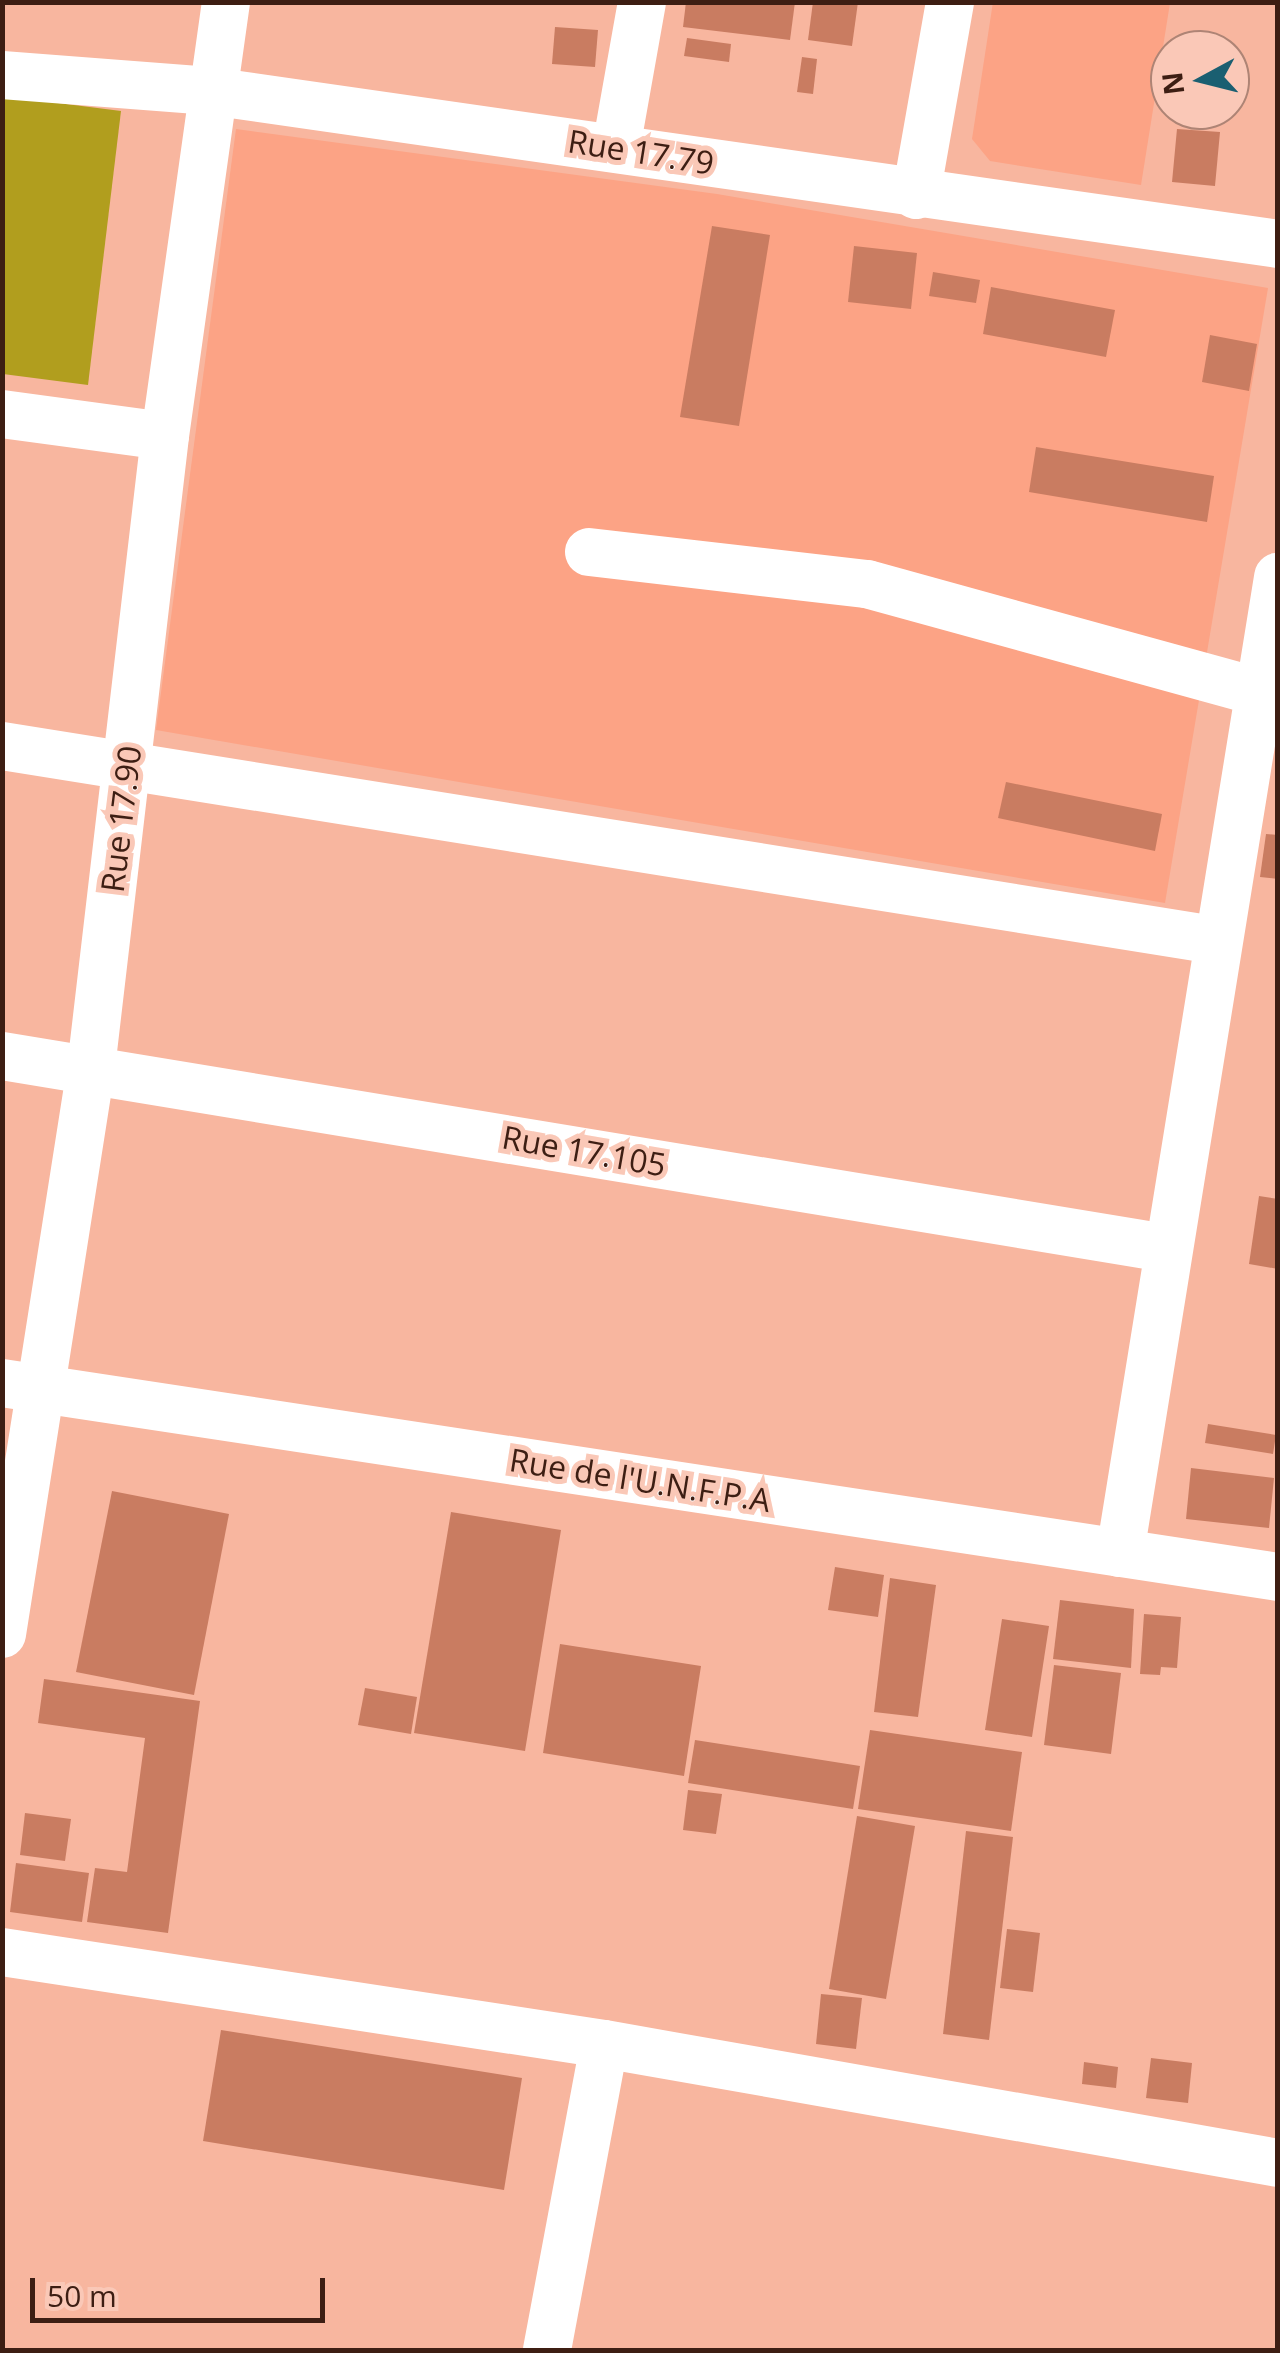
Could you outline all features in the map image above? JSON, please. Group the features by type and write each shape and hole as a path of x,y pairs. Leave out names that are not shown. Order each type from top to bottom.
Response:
{"street":[{"name":"Rue 17.90","path":"2,1634 22,1386 91,1068 165,436 210,91 226,2"},
{"path":"616,148 642,2"},
{"path":"916,195 950,2"},
{"name":"Rue 17.79","path":"2,75 210,91 1278,244"},
{"path":"2,414 165,436"},
{"path":"589,552 867,584 1259,692"},
{"path":"1120,1554 1214,940 1278,577"},
{"path":"2,746 1214,940"},
{"name":"Rue 17.105","path":"2,1056 1165,1248"},
{"name":"Rue de l'U.N.F.P.A","path":"22,1386 1278,1577"},
{"path":"2,1952 604,2044 1278,2163"},
{"path":"547,2350 604,2044"}],"shaded area":[{"path":"993,2 1170,3 1166,30 1150,30 1150,129 1141,185 990,161 972,139"},
{"path":"3,96 121,111 88,385 3,374"},
{"path":"236,129 717,194 1268,288 1165,903 156,730"}],"building":[{"path":"686,2 795,2 790,40 683,27"},
{"path":"813,2 858,2 852,46 808,40"},
{"path":"555,27 598,30 595,67 552,64"},
{"path":"687,38 731,44 729,62 684,56"},
{"path":"802,57 817,59 813,94 797,92"},
{"path":"1177,130 1220,132 1215,186 1172,182"},
{"path":"712,226 770,235 739,426 680,417"},
{"path":"854,246 917,253 911,309 848,302"},
{"path":"933,272 980,280 976,303 929,296"},
{"path":"991,287 1115,310 1106,357 983,334"},
{"path":"1210,335 1257,344 1249,391 1202,382"},
{"path":"1036,447 1214,476 1207,522 1029,492"},
{"path":"1006,782 1162,814 1155,851 998,818"},
{"path":"1266,834 1278,835 1278,879 1260,877"},
{"path":"1259,1196 1278,1199 1278,1269 1249,1264"},
{"path":"1208,1424 1276,1435 1273,1454 1205,1443"},
{"path":"1191,1468 1274,1478 1269,1528 1186,1519"},
{"path":"112,1491 229,1514 194,1695 76,1672"},
{"path":"451,1512 561,1530 525,1751 414,1733"},
{"path":"835,1567 884,1575 878,1617 828,1610"},
{"path":"890,1578 936,1585 918,1717 874,1712"},
{"path":"1060,1600 1134,1609 1131,1668 1053,1659"},
{"path":"1144,1614 1181,1617 1177,1668 1161,1667 1160,1675 1140,1674"},
{"path":"1002,1619 1049,1626 1032,1737 985,1730"},
{"path":"560,1644 701,1666 684,1776 543,1753"},
{"path":"1054,1665 1121,1673 1111,1754 1044,1745"},
{"path":"44,1679 200,1701 168,1933 87,1922 95,1868 127,1872 145,1738 38,1723"},
{"path":"365,1688 417,1697 411,1734 358,1725"},
{"path":"870,1730 1022,1752 1011,1831 858,1809"},
{"path":"695,1740 860,1766 853,1809 688,1783"},
{"path":"688,1790 722,1794 716,1834 683,1830"},
{"path":"25,1813 71,1819 65,1861 20,1855"},
{"path":"857,1816 915,1826 886,1999 829,1989"},
{"path":"966,1831 1013,1837 989,2040 943,2034"},
{"path":"16,1863 89,1873 82,1922 10,1912"},
{"path":"1007,1929 1040,1933 1033,1992 1000,1988"},
{"path":"821,1994 862,1998 856,2049 816,2044"},
{"path":"221,2030 522,2078 504,2190 203,2141"},
{"path":"1151,2058 1192,2063 1188,2103 1146,2098"},
{"path":"1084,2062 1118,2067 1116,2088 1082,2084"}]}
